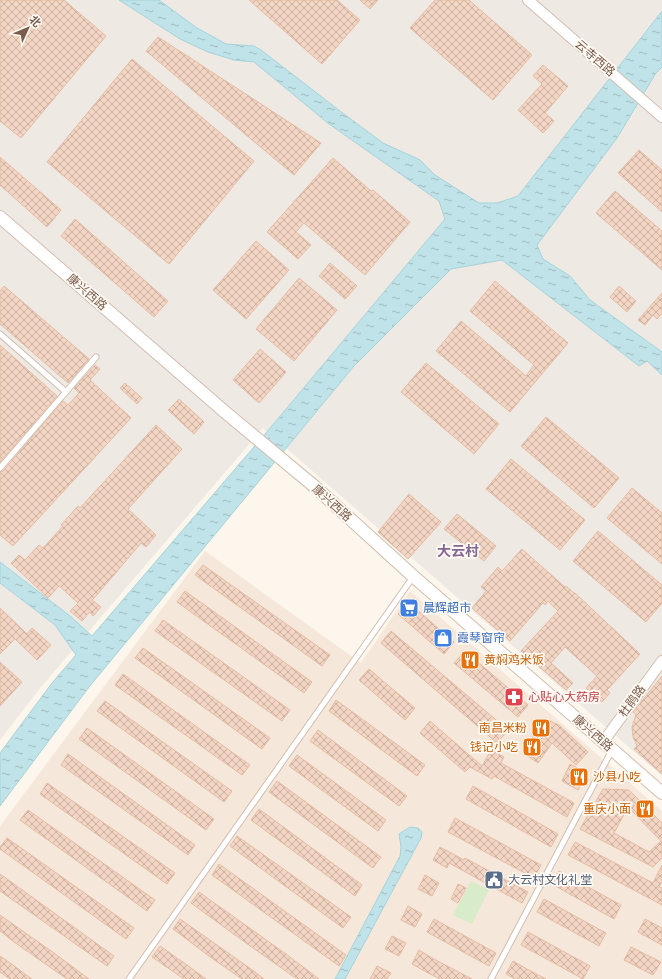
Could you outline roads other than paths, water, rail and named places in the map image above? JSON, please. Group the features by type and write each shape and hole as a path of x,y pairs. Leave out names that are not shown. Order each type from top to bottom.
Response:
{"street":[{"name":"云寺西路","path":"528,0 662,117"},
{"name":"康兴西路","path":"3,221 225,412 314,486 414,576 662,793"},
{"name":"杜鹃路","path":"607,746 662,661"}],"lane":[{"path":"0,334 66,392"},
{"path":"0,468 96,357"},
{"path":"129,979 414,576"},
{"path":"491,979 607,746"}],"water":[{"path":"119,0 159,0 197,28 226,44 254,46 383,143 420,160 435,175 479,203 497,203 518,196 662,11 662,67 656,73 617,138 537,245 543,259 570,276 590,300 662,352 662,375 647,361 639,366 502,260 451,269 354,366 89,687 0,806 0,753 52,683 76,655 55,625 0,583 0,562 70,616 92,636 271,427 445,219 439,201 329,124 254,62 234,60 208,52 180,39"},
{"path":"410,827 418,828 422,832 421,838 345,979 335,979 400,856 401,847 399,834"}],"place":[{"name":"晨辉超市","path":"409,608"},
{"name":"霞琴窗帘","path":"443,638"},
{"name":"黄焖鸡米饭","path":"470,660"},
{"name":"心贴心大药房","path":"514,697"},
{"name":"南昌米粉","path":"541,728"},
{"name":"钱记小吃","path":"532,747"},
{"name":"沙县小吃","path":"579,777"},
{"name":"重庆小面","path":"645,809"},
{"name":"大云村文化礼堂","path":"494,880"}],"district":[{"name":"大云村","path":"458,551"}]}
